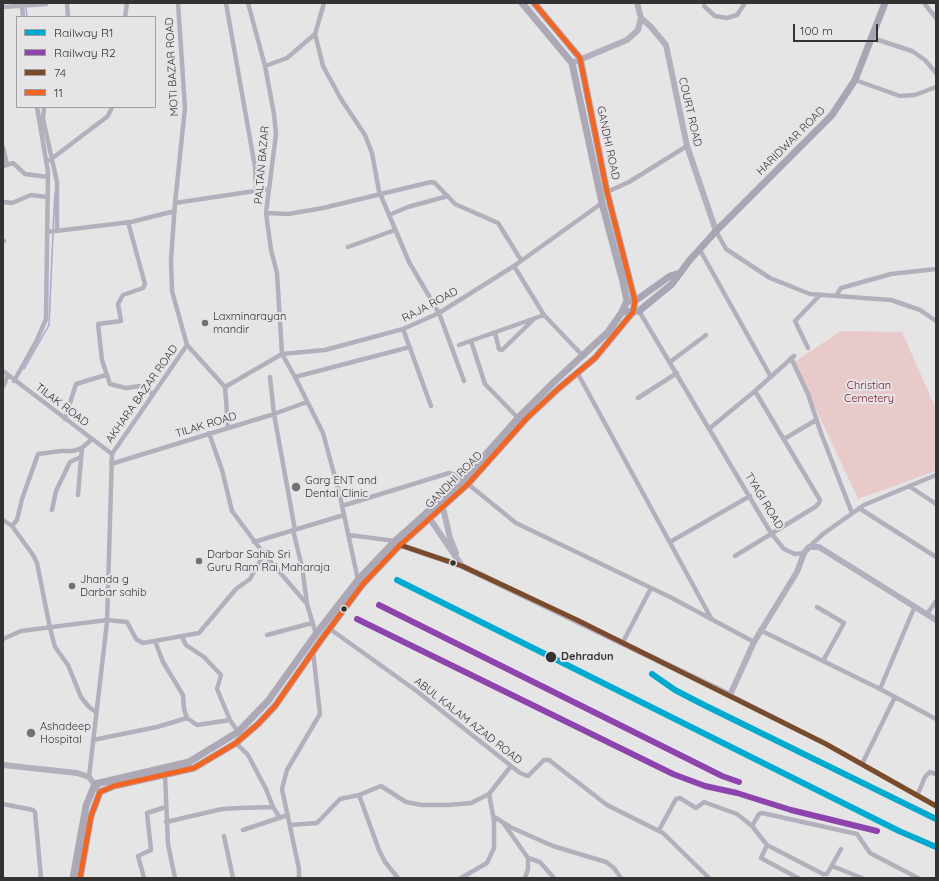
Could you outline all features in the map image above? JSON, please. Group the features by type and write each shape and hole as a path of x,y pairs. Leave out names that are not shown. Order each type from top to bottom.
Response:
{"main road":[{"name":"GANDHI ROAD","path":"310,648 316,634 358,580 466,482 518,418 554,381 608,332 622,312 627,301 602,203 572,62 522,3"},
{"name":"GANDHI ROAD","path":"534,3 580,58 607,192 635,300"},
{"name":"HARIDWAR ROAD","path":"636,312 672,284 716,231 832,115 855,80 885,3"},
{"name":"HARIDWAR ROAD","path":"635,300 670,276 680,273"},
{"path":"622,312 636,312 635,300 627,301"},
{"name":"GANDHI ROAD","path":"428,517 443,508 526,419 577,372 595,358 636,312"},
{"name":"GANDHI ROAD","path":"310,648 330,629 363,584 398,543"},
{"path":"73,878 86,806 95,784 189,762 238,732 268,701 310,648"},
{"path":"80,878 91,816 100,792 114,786 194,768 236,743 258,724 275,706 310,648"}],"street":[{"path":"64,3 68,16"},
{"path":"125,16 127,3"},
{"name":"MOTI BAZAR ROAD","path":"178,3 185,108 175,202 171,260 172,291 187,345"},
{"path":"226,3 256,167 256,190"},
{"name":"PALTAN BAZAR","path":"248,3 265,66 274,114 276,134 266,213 271,250 277,273 282,354"},
{"path":"324,3 315,34 323,66 341,99 365,135 372,153 380,194 409,262 439,312 464,381"},
{"path":"572,62 627,40 638,30 641,18 637,3"},
{"path":"704,6 715,16 727,18 737,15 746,3"},
{"path":"924,3 936,18"},
{"path":"3,7 46,4"},
{"path":"22,5 23,16"},
{"name":"COURT ROAD","path":"641,18 651,27 666,45 687,146 716,231"},
{"path":"265,66 287,58 315,34"},
{"path":"872,38 912,51 925,60 936,73"},
{"path":"855,80 900,96 915,95 936,87"},
{"path":"14,381 37,340 46,319 48,177 37,108"},
{"path":"44,108 43,119 57,182 57,231"},
{"path":"46,163 108,116 112,108"},
{"path":"607,192 629,182 687,146"},
{"path":"3,148 5,165 13,163 25,174 48,177"},
{"path":"266,213 288,214 323,208 431,182 435,183 455,204 498,223 521,260"},
{"path":"175,202 268,189"},
{"path":"3,202 12,203 31,195 47,197"},
{"path":"389,215 416,204 448,196"},
{"name":"RAJA ROAD","path":"225,388 282,354 325,350 403,329 439,312 514,266 602,203"},
{"path":"47,232 128,222 175,211"},
{"path":"128,222 145,284 143,288 123,295 118,304 121,321 98,324 106,375 112,385 130,388 140,386 153,394"},
{"path":"348,247 396,230"},
{"path":"716,231 726,249 770,278 810,294 891,300 934,316 936,321"},
{"path":"700,250 771,377"},
{"path":"514,266 544,315 583,356"},
{"path":"836,296 841,288 891,274 936,269"},
{"path":"808,348 795,321 820,295"},
{"name":"TYAGI ROAD","path":"636,312 677,373 771,533 784,549 795,554 804,553"},
{"path":"459,345 544,315"},
{"path":"495,333 499,349 502,350 535,319"},
{"path":"403,329 431,406"},
{"path":"670,362 706,335"},
{"path":"471,341 485,384 518,418"},
{"path":"187,345 225,388 228,427"},
{"name":"AKHARA BAZAR ROAD","path":"112,454 187,345"},
{"path":"296,377 410,347"},
{"path":"282,354 296,377 322,433 342,506 358,580"},
{"path":"710,428 755,391 792,357 808,394 816,420 852,513"},
{"path":"3,377 5,372"},
{"path":"3,387 5,372"},
{"name":"TILAK ROAD","path":"5,372 14,381 112,454"},
{"path":"577,372 711,618"},
{"path":"638,398 677,373"},
{"path":"65,418 76,384 106,375"},
{"path":"270,378 274,414 294,530 302,567 307,604 316,634"},
{"path":"735,556 815,507 820,500 755,391"},
{"name":"TILAK ROAD","path":"111,464 274,414 307,402"},
{"path":"784,439 816,420"},
{"path":"209,433 222,470 232,511 254,542 307,604"},
{"path":"12,526 17,520 22,499 38,454 61,451 69,452 82,448 92,439"},
{"path":"78,495 82,448"},
{"path":"89,777 107,620 112,454"},
{"path":"52,510 56,491 70,462 81,457"},
{"path":"342,506 448,473 459,476 516,523 651,588 711,618 754,642"},
{"path":"730,695 760,630 797,572 804,553 858,508 936,475"},
{"path":"909,486 936,504"},
{"path":"670,542 750,496"},
{"path":"443,508 450,538 462,566"},
{"path":"858,508 936,557"},
{"path":"254,542 344,515"},
{"path":"428,517 462,566"},
{"path":"3,520 12,526 34,555 55,647 68,666 81,696 89,707 96,712"},
{"path":"349,535 398,543 462,566 623,642 730,695 826,744 936,806"},
{"path":"810,547 819,547 936,620"},
{"path":"3,639 21,631 107,620 127,622 134,636 139,642 182,637 202,632 236,589 250,580 264,554"},
{"path":"623,642 651,588"},
{"path":"927,614 936,601"},
{"path":"880,689 914,606"},
{"path":"817,607 844,623 823,661"},
{"path":"267,635 312,623"},
{"name":"ABUL KALAM AZAD ROAD","path":"330,629 418,692 524,776 528,776 544,760 548,760 607,805 659,830 709,878"},
{"path":"760,630 880,689 936,719"},
{"path":"182,637 186,645 204,657 221,675 217,689 230,720 238,732"},
{"path":"155,641 163,662 183,695 184,709 187,718 197,726 230,720"},
{"path":"299,878 299,869 282,789 287,770 320,714 310,648"},
{"path":"862,764 894,697"},
{"path":"93,740 158,727 187,718"},
{"path":"236,743 248,755 266,789 273,807 280,818"},
{"path":"3,765 77,773 89,777 100,792"},
{"path":"290,825 317,823 340,799 359,795 381,786 406,802 422,805 448,805 471,802 489,794 511,766"},
{"path":"917,796 925,777 930,772 936,774"},
{"path":"165,775 168,844 175,878"},
{"path":"461,878 477,870 490,860 494,848 493,816 489,794"},
{"path":"359,795 381,855 398,878"},
{"path":"659,830 678,798 696,808 704,802 732,812 752,826 767,845 823,874 827,874 841,849"},
{"path":"3,804 33,810 35,812 41,878"},
{"path":"144,878 138,856 151,850 147,813 166,807"},
{"path":"166,822 222,809 273,807"},
{"path":"752,826 759,814 762,813 857,834 870,853 918,878"},
{"path":"243,830 288,815"},
{"path":"493,816 504,824 553,846 606,862 614,868 621,878"},
{"path":"504,824 528,858 528,869 525,878"},
{"path":"224,836 234,878"},
{"path":"767,845 761,858 798,878"},
{"path":"528,858 540,862 554,878"},
{"path":"832,866 862,878"}],"green space":[{"name":"Christian Cemetery","path":"841,331 902,332 936,409 936,471 858,499 794,362"}],"waterway":[{"path":"26,8 27,16"},
{"path":"53,229 55,193"},
{"path":"24,369 49,325 53,233"}],"rail line":[{"name":"R1","path":"397,580 899,831 936,847"},
{"name":"R2","path":"379,605 722,776 739,782"},
{"name":"R2","path":"357,619 673,774 705,786 737,793 791,810 877,831"},
{"name":"R1","path":"652,674 675,690 702,704 936,819"}],"transit line":[{"name":"11","path":"80,878 91,816 100,792 114,786 194,768 236,743 258,724 275,706 321,640 363,584 400,545 468,484 526,419 559,388 595,358 633,312 635,301 607,192 580,58 534,3"},
{"name":"74","path":"400,545 462,566 577,620 826,744 936,806"}],"place":[{"name":"Laxminarayan mandir","path":"205,323"},
{"name":"Garg ENT and Dental Clinic","path":"296,487"},
{"name":"Darbar Sahib Sri Guru Ram Rai Maharaja","path":"199,561"},
{"name":"Jhanda g Darbar sahib","path":"72,586"},
{"name":"Dehradun","path":"551,657"},
{"name":"Ashadeep Hospital","path":"31,733"}]}
